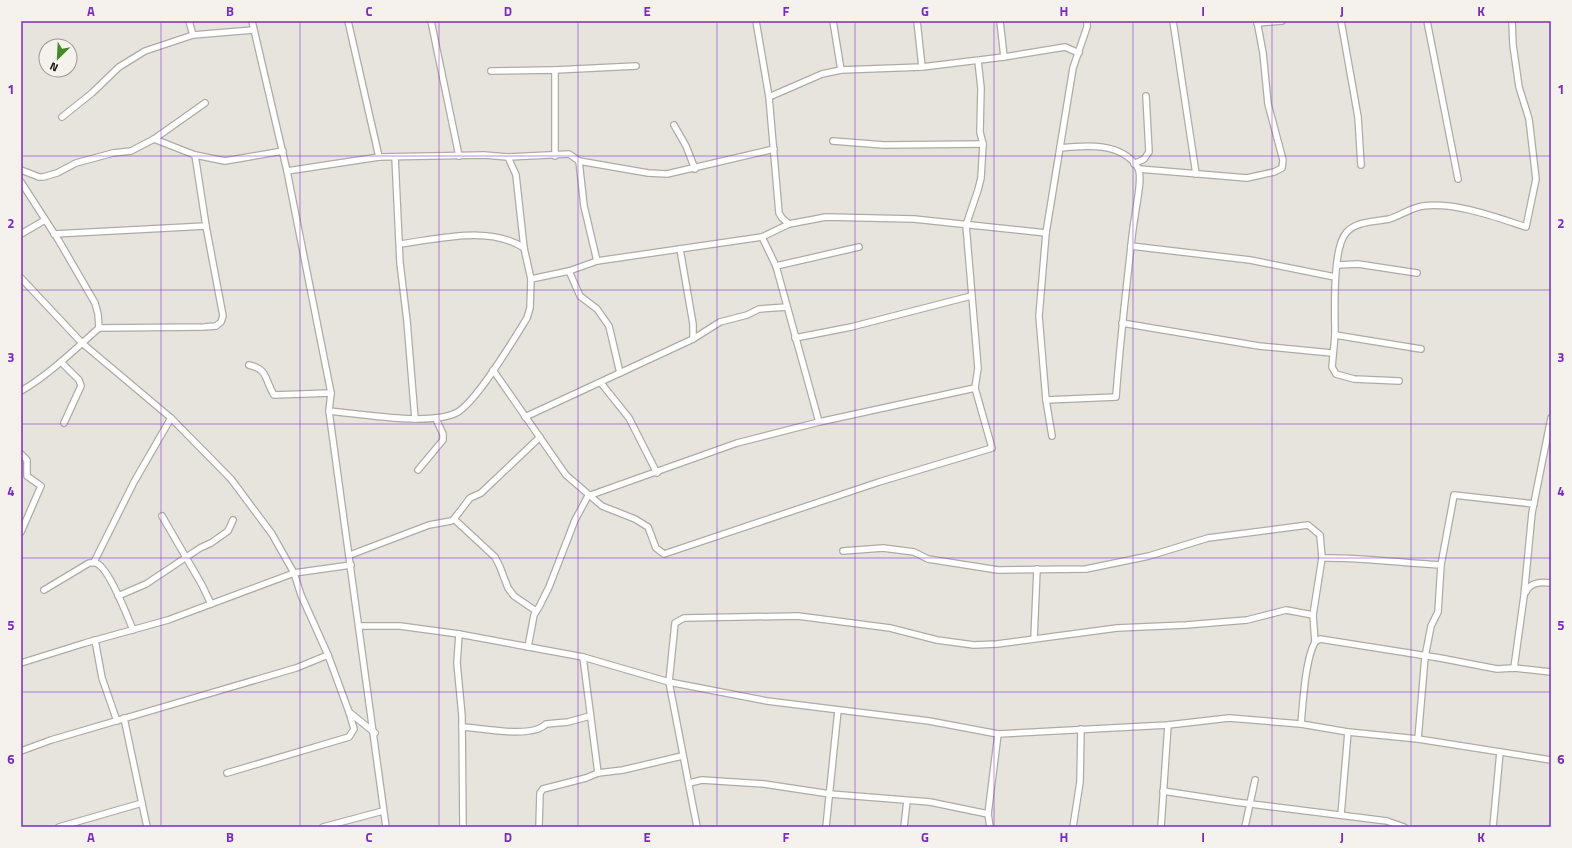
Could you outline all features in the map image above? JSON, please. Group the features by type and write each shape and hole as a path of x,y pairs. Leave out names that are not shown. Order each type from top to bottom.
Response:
{"street":[{"path":"189,21 193,35"},
{"path":"252,21 287,170 331,393 329,411 360,626 386,827"},
{"path":"348,21 380,157"},
{"path":"430,21 459,156"},
{"path":"756,21 769,97 780,214 786,225"},
{"path":"832,21 841,70"},
{"path":"917,21 922,67"},
{"path":"1000,21 1004,57"},
{"path":"1052,436 1046,400 1039,316 1046,233 1073,68 1079,54 1087,27 1087,21"},
{"path":"1173,21 1196,174"},
{"path":"1138,169 1247,178 1274,172 1282,168 1283,164 1268,104 1263,53 1257,22 1282,21"},
{"path":"1341,21 1358,117 1361,165"},
{"path":"1427,21 1458,179"},
{"path":"1399,381 1354,379 1336,374 1332,367 1332,353 1335,335 1335,276 1343,238 1352,228 1368,222 1390,219 1422,206 1437,205 1483,212 1526,227 1536,178 1529,119 1519,87 1513,45 1512,21"},
{"path":"62,117 92,93 119,67 145,51 180,38 193,35 253,30"},
{"path":"769,97 822,74 841,70 922,67 978,61 1065,47 1079,54"},
{"path":"493,370 566,475 588,496 602,506 635,519 648,527 656,548 664,554 880,482 992,448 975,388 978,368 966,225 978,190 983,144 980,132 981,88 978,61"},
{"path":"491,71 555,70 636,66"},
{"path":"555,70 555,156"},
{"path":"1134,164 1144,159 1149,152 1146,96"},
{"path":"21,170 39,177 43,177 57,173 76,163 113,153 131,151 154,138 205,103"},
{"path":"674,125 686,146 695,169"},
{"path":"154,138 195,156 225,160 282,151"},
{"path":"833,141 884,145 983,144"},
{"path":"1046,400 1116,397 1122,323 1140,183 1138,169 1134,164 1115,150 1088,145 1060,148"},
{"path":"287,170 380,157 484,155 508,157 555,156 569,154 579,161 648,173 667,174 695,169 774,149"},
{"path":"21,391 35,383 61,362 99,328 204,327 216,326 221,322 223,316 206,226 195,156"},
{"path":"395,157 400,244 415,419"},
{"path":"329,411 415,419 436,419 457,412 466,405 493,370 527,318 530,308 531,280 524,248 516,175 508,157"},
{"path":"579,161 584,206 597,261"},
{"path":"21,182 95,303 98,314 99,328"},
{"path":"531,280 569,271 597,261 762,237 786,225 826,217 914,219 1046,233"},
{"path":"21,234 45,220"},
{"path":"54,234 206,226"},
{"path":"400,244 465,236 499,237 515,242 524,248"},
{"path":"762,237 776,266 819,422"},
{"path":"1131,246 1250,260 1335,276"},
{"path":"776,266 859,247"},
{"path":"680,249 693,324 693,339"},
{"path":"1337,265 1358,264 1417,273"},
{"path":"569,271 580,296 597,309 609,326 620,372"},
{"path":"21,278 82,342 171,418 231,479 272,534 294,573 301,594 328,655 354,729 349,737 227,773"},
{"path":"795,338 851,327 972,296"},
{"path":"525,417 693,339 720,322 747,315 759,309 787,307"},
{"path":"1122,323 1259,346 1332,353"},
{"path":"1335,335 1421,349"},
{"path":"61,362 79,380 81,386 64,423"},
{"path":"249,365 260,368 264,372 269,388 274,395 331,393"},
{"path":"601,383 628,418 656,473"},
{"path":"528,647 534,615 549,587 575,520 588,496 737,443 819,422 975,388"},
{"path":"44,590 94,562 134,482 171,418"},
{"path":"1514,668 1524,596 1534,504 1550,432 1551,418"},
{"path":"418,470 443,440 444,434 436,419"},
{"path":"350,555 429,525 454,519 470,498 481,493 540,437"},
{"path":"21,454 27,460 27,476 41,486 21,532"},
{"path":"1418,739 1425,657 1431,626 1438,612 1441,565 1454,495 1534,504"},
{"path":"162,516 211,604"},
{"path":"454,519 495,557 503,572 508,588 514,596 536,611"},
{"path":"118,596 146,584 228,531 233,520"},
{"path":"844,551 883,548 914,552 928,559 971,567 998,570 1086,569 1149,556 1208,538 1308,525 1320,535 1322,558 1313,615 1315,642 1305,687 1301,724"},
{"path":"1322,558 1356,557 1404,563 1441,565"},
{"path":"94,562 99,564 108,575 133,630"},
{"path":"21,663 95,640 168,620 294,573 351,565"},
{"path":"1034,639 1037,569"},
{"path":"1524,596 1527,589 1533,584 1541,582 1551,583"},
{"path":"697,827 689,783 682,756 669,682 675,623 684,618 798,616 890,628 937,640 974,645 1117,628 1186,625 1247,620 1286,610 1313,615"},
{"path":"360,626 400,626 459,634 583,657 669,682 767,701 929,721 998,734 1168,725 1229,718 1301,724 1348,732 1418,739 1551,760"},
{"path":"459,634 456,663 462,727 463,827"},
{"path":"95,640 102,678 117,721"},
{"path":"1315,642 1320,640 1498,669 1514,668 1551,672"},
{"path":"21,751 51,740 296,668 328,655"},
{"path":"583,657 598,773"},
{"path":"826,827 838,710"},
{"path":"349,712 374,734"},
{"path":"462,727 503,731 531,731 541,729 546,724 568,722 590,716"},
{"path":"124,718 148,827"},
{"path":"1161,827 1168,725"},
{"path":"1073,827 1080,782 1081,729"},
{"path":"1340,815 1348,732"},
{"path":"990,827 988,814 998,734"},
{"path":"1492,827 1500,752"},
{"path":"539,827 540,792 543,788 586,778 598,773 623,770 682,756"},
{"path":"689,783 702,780 764,784 830,794 930,802 988,814"},
{"path":"1245,827 1255,780"},
{"path":"1163,791 1251,804 1387,821 1404,827"},
{"path":"904,827 907,801"},
{"path":"59,827 142,803"},
{"path":"323,827 383,811"}]}
